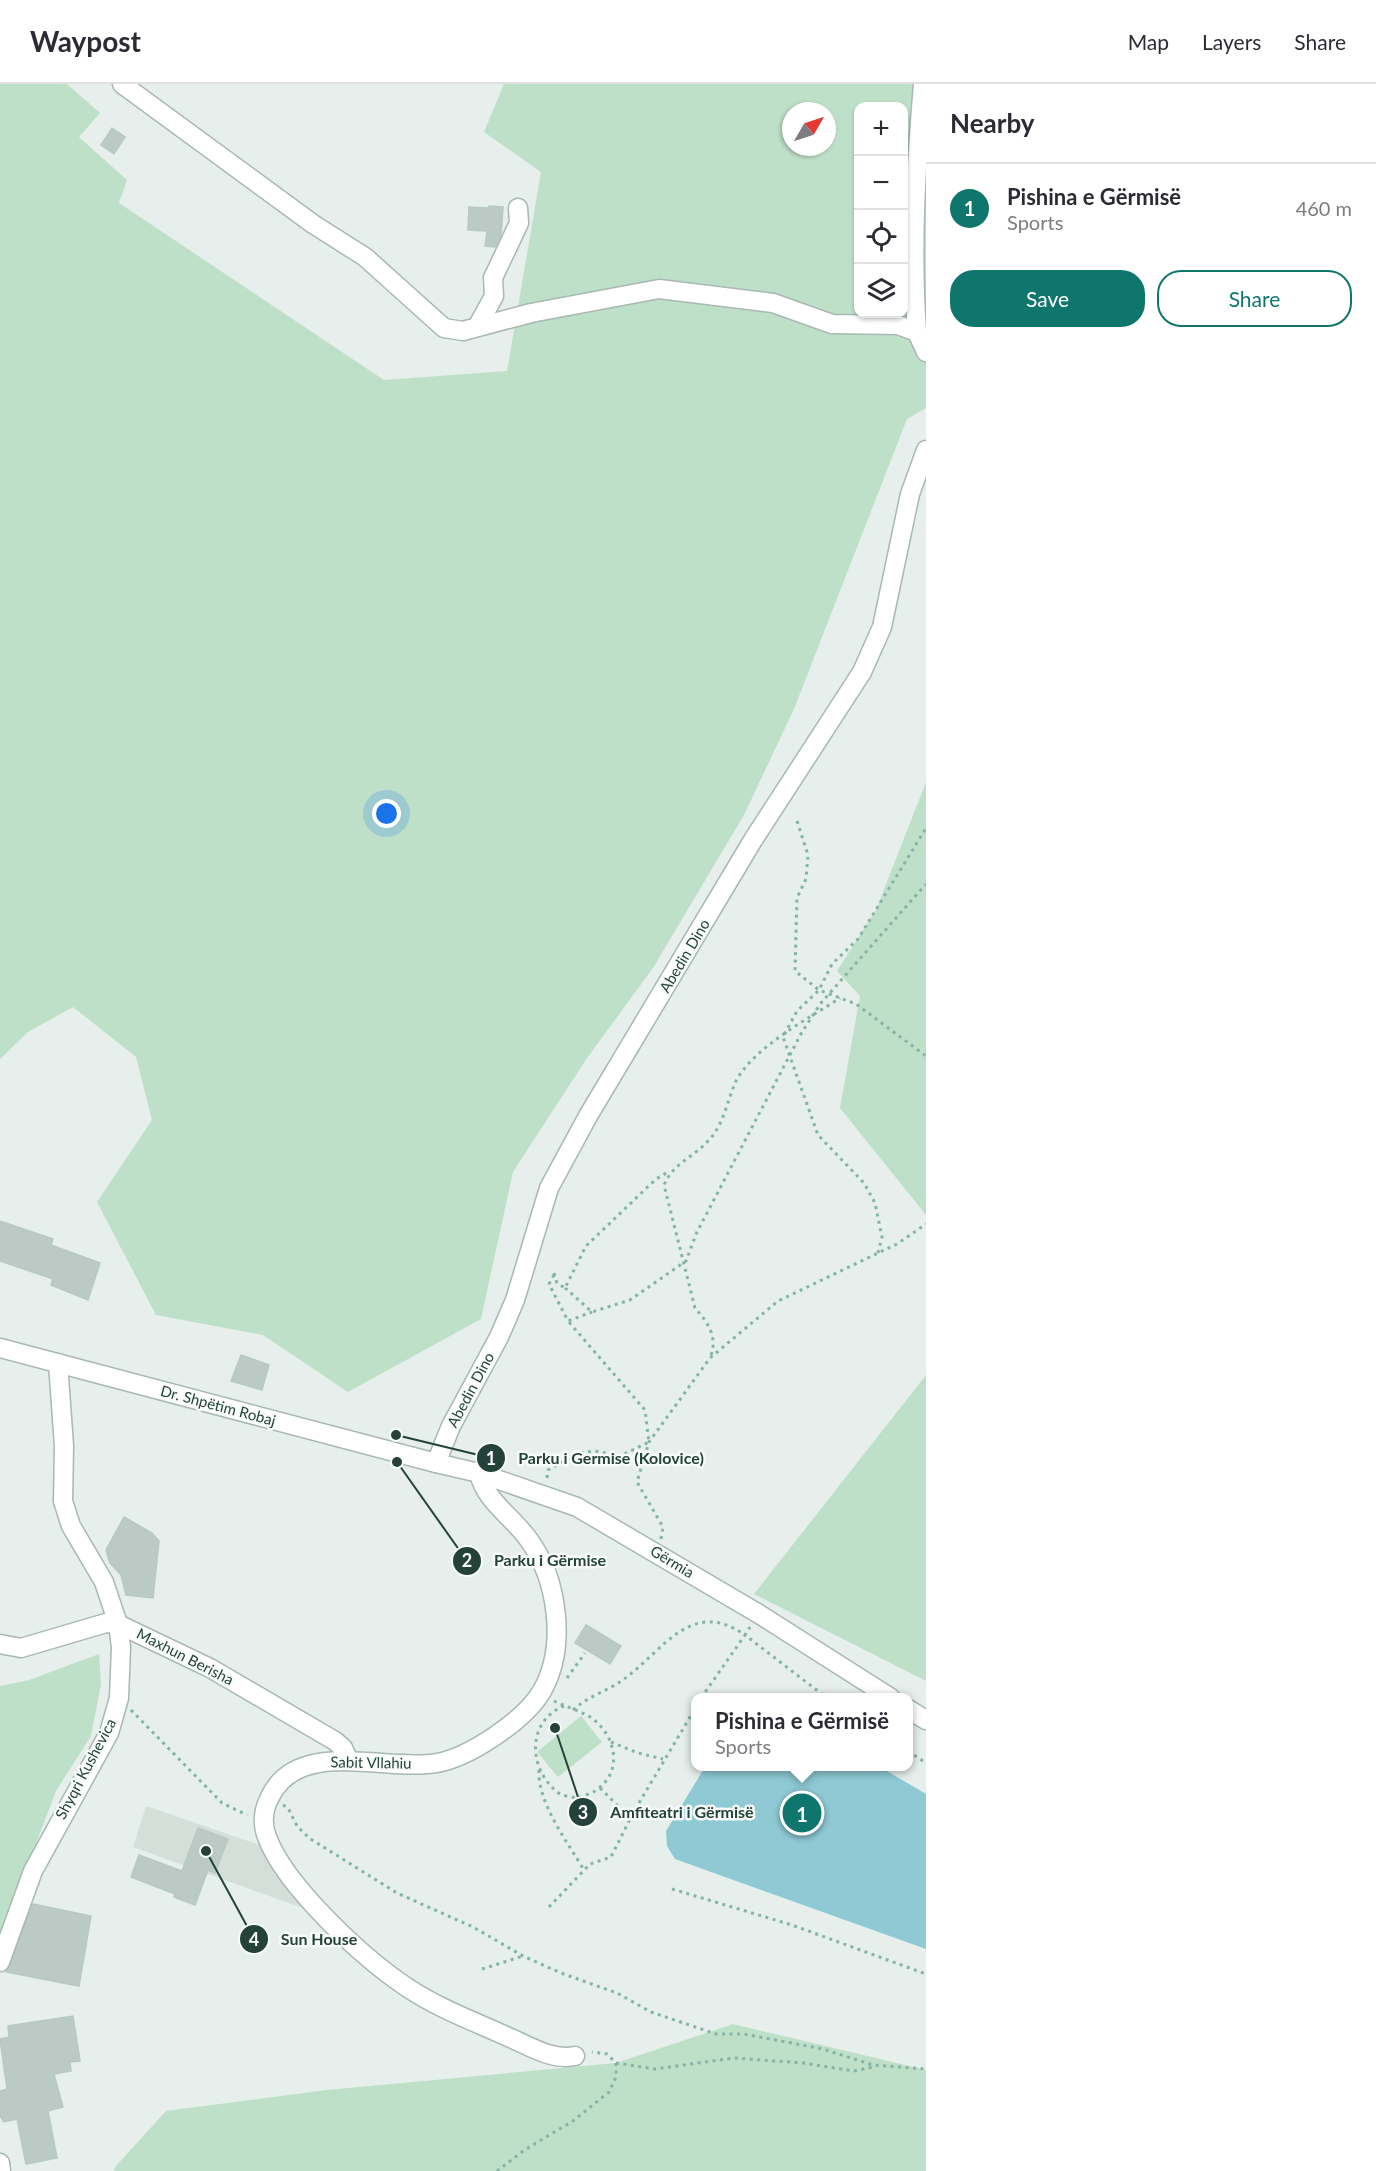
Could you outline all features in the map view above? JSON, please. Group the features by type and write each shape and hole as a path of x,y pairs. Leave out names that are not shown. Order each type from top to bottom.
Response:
{"street":[{"path":"122,84 314,224 365,257 444,328 463,331 531,313 659,290 773,303 832,324 898,325 917,332"},
{"path":"924,84 915,184 913,269 917,332 926,352"},
{"path":"477,327 494,296 493,278 519,224 518,208"},
{"name":"Abedin Dino","path":"436,1463 451,1426 499,1337 515,1300 549,1188 588,1116 753,840 862,672 882,627 910,494 926,450"},
{"name":"Dr. Shpëtim Robaj","path":"0,1348 436,1463"},
{"name":"Shyqri Kushevica","path":"0,1962 33,1871 109,1733 119,1698 121,1647 118,1624 104,1582 71,1526 63,1501 64,1446 58,1363"},
{"name":"Gërmia","path":"436,1463 479,1473 577,1507 759,1614 883,1693"},
{"name":"Sabit Vllahiu","path":"263,1820 267,1802 283,1778 294,1770 307,1765 349,1761 422,1764 451,1760 494,1736 542,1691 552,1661 557,1616 553,1590 529,1540 495,1503 481,1483 479,1473"},
{"name":"Maxhun Berisha","path":"0,1644 21,1648 106,1623 118,1624 210,1668 316,1730 343,1748 349,1761"},
{"path":"913,1711 926,1720"},
{"path":"263,1820 273,1850 314,1905 383,1971 452,2012 555,2057 575,2056"},
{"path":"0,2163 1,2171"}],"path":[{"path":"797,821 808,855 806,879 797,898 795,971 819,990 855,1004 891,1028 926,1056"},
{"path":"878,1253 882,1237 875,1203 864,1183 818,1135 783,1037 796,1011 819,990 832,964 858,939 926,828"},
{"path":"568,1321 630,1300 686,1261 697,1232 812,1016 926,884"},
{"path":"565,1288 591,1240 656,1179 710,1140 721,1122 736,1081 754,1057 840,998"},
{"path":"659,1554 663,1527 637,1482 649,1442 710,1358 715,1346 708,1324 695,1308 686,1261 664,1185 670,1171"},
{"path":"710,1358 778,1301 897,1244 926,1224"},
{"path":"592,1312 557,1283 554,1274 549,1284 568,1321 645,1410 649,1442"},
{"path":"538,1493 546,1483 548,1470 565,1460 595,1451 620,1456 649,1442"},
{"path":"704,1693 759,1614"},
{"path":"573,1710 624,1680 680,1630 710,1621 731,1626 745,1635 820,1693"},
{"path":"565,1681 585,1653"},
{"path":"539,1770 557,1793 578,1798 600,1788 613,1770 614,1754 611,1742 593,1719 551,1700 558,1691"},
{"path":"119,1698 222,1803 241,1813 263,1820"},
{"path":"564,1706 554,1710 542,1724 534,1745 539,1770 538,1782 557,1826 584,1870"},
{"path":"549,1906 590,1864 611,1857 633,1813 691,1715"},
{"path":"611,1742 638,1753 664,1759"},
{"path":"913,1754 926,1763"},
{"path":"600,1788 621,1809 633,1813"},
{"path":"267,1802 288,1808 297,1826 309,1838 397,1893 473,1927 524,1956 561,1973 617,1993 651,2012 716,2034 744,2034 823,2049 879,2066 926,2069"},
{"path":"672,1888 792,1925 926,1974"},
{"path":"482,1969 524,1956"},
{"path":"575,2056 590,2052 607,2054 616,2063 655,2069 734,2058 803,2063 854,2071 879,2066"},
{"path":"497,2171 526,2149 573,2121 609,2091 616,2077 616,2063"}],"shaded area":[{"path":"146,1806 260,1845 277,1873 308,1910 133,1847"}],"green space":[{"path":"0,84 67,84 100,113 79,137 127,180 119,203 384,380 507,371 541,172 484,132 504,84 926,84 926,408 907,419 794,709 744,815 653,968 587,1058 513,1172 481,1319 348,1392 263,1335 156,1315 97,1202 152,1120 136,1057 73,1007 28,1032 0,1059"},
{"path":"926,782 926,1215 840,1108 860,996 837,971 876,910"},
{"path":"926,1375 926,1681 754,1594"},
{"path":"99,1654 101,1684 91,1736 56,1791 0,1938 0,1686 29,1680"},
{"path":"581,1716 602,1742 558,1777 537,1752"},
{"path":"733,2024 926,2070 926,2171 114,2171 115,2167 166,2111 327,2090 616,2063"}],"water":[{"path":"703,1771 887,1771 926,1794 926,1949 675,1859 667,1846 666,1831"}],"building":[{"path":"112,128 125,137 114,154 101,145"},
{"path":"489,206 503,207 501,236 495,247 485,246 487,231 468,230 469,207 489,208"},
{"path":"0,1221 53,1239 51,1245 100,1263 88,1300 51,1285 53,1279 0,1261"},
{"path":"241,1355 269,1365 262,1390 231,1381"},
{"path":"124,1517 152,1533 159,1541 153,1598 126,1595 121,1575 110,1563 106,1550"},
{"path":"586,1625 621,1646 610,1664 575,1643"},
{"path":"198,1828 228,1839 215,1873 208,1870 195,1905 174,1897 175,1894 131,1877 139,1855 182,1871"},
{"path":"33,1904 91,1916 79,1986 6,1972"},
{"path":"73,2016 80,2061 70,2062 71,2071 54,2074 63,2107 48,2111 57,2158 26,2164 17,2119 4,2122 0,2116 0,2091 7,2089 0,2039 9,2037 8,2026"}],"place":[{"name":"Parku i Germise (Kolovice)","path":"396,1435"},
{"name":"Parku i Gërmise","path":"397,1462"},
{"name":"Amfiteatri i Gërmisë","path":"555,1728"},
{"name":"Pishina e Gërmisë","path":"802,1813"},
{"name":"Sun House","path":"206,1851"}]}
